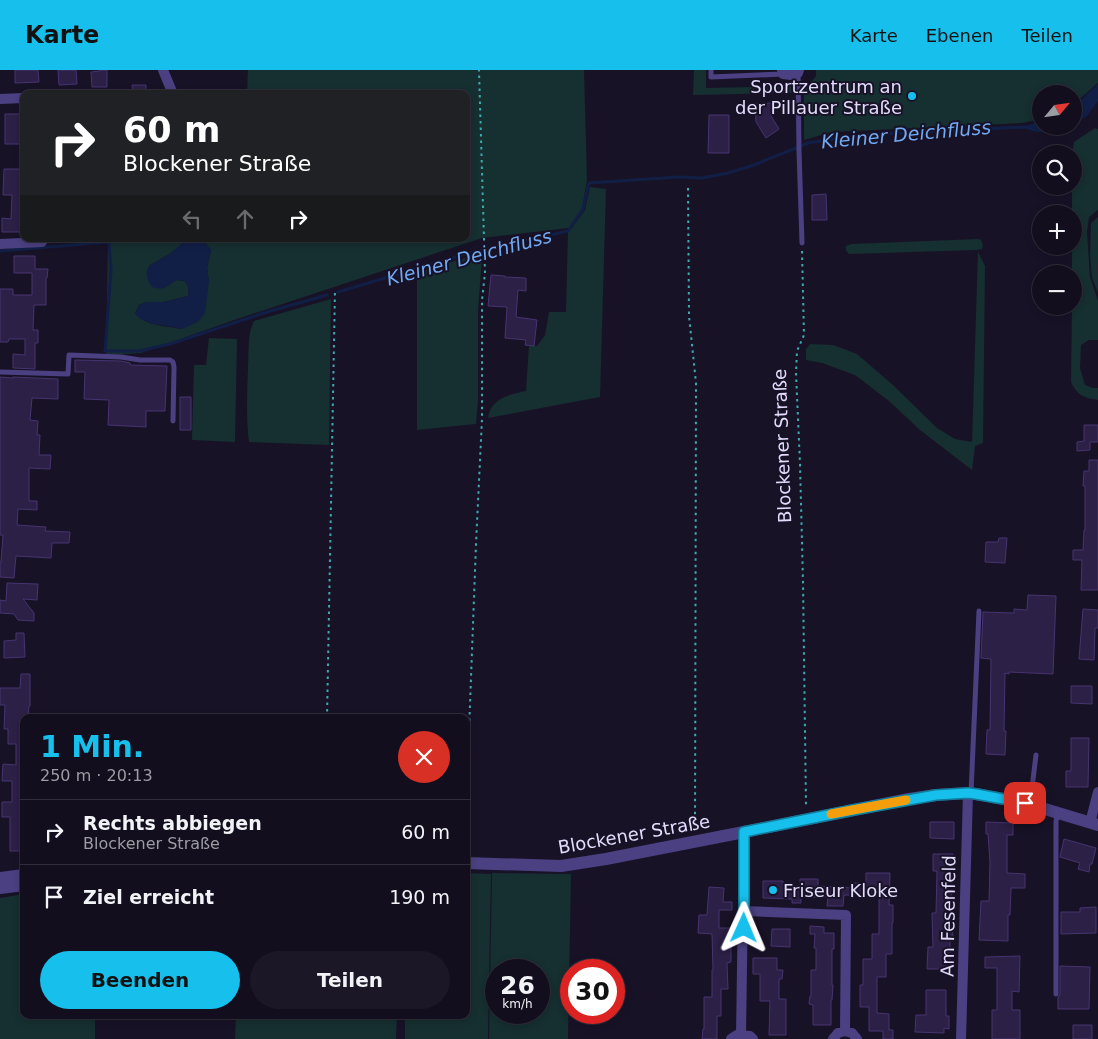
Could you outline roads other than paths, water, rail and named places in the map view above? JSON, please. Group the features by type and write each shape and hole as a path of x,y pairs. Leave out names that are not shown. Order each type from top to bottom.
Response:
{"street":[{"path":"162,70 171,90"},
{"path":"782,72 791,75 799,72"},
{"path":"0,99 20,98"},
{"path":"0,244 42,242"},
{"path":"1094,824 1098,792"},
{"name":"Blockener Straße","path":"470,863 561,866 936,795 969,793 993,796 1030,804 1094,824"},
{"name":"Am Fesenfeld","path":"961,1039 969,793"},
{"path":"741,1035 744,832"},
{"path":"0,878 20,876"},
{"path":"0,888 20,886"},
{"path":"744,911 846,916 846,1031"},
{"path":"832,1039 838,1033 846,1031 852,1033 857,1039"},
{"path":"731,1039 741,1035 750,1036 753,1039"}],"lane":[{"path":"711,70 711,77 782,72"},
{"path":"799,72 802,243"},
{"path":"0,372 68,374 69,355 170,360 174,366 173,421"},
{"path":"969,793 979,611"},
{"path":"1030,804 1036,755"},
{"path":"1056,994 1056,821 1058,813"}],"water":[{"path":"1098,84 1098,101 1087,116 1082,119 1082,99"},
{"path":"1032,124 1032,131 1028,130 1022,127"},
{"path":"184,242 204,242 211,250 207,268 209,282 205,313 198,322 182,329 153,324 139,318 135,313 139,305 147,302 164,302 188,296 188,288 185,281 176,280 165,288 159,289 152,287 148,280 149,266 171,253"}],"waterway":[{"name":"Kleiner Deichfluss","path":"338,292 466,254 568,231 583,209 589,183 679,177 702,178 754,165 808,143 861,135 1025,127"},
{"name":"Kleiner Deichfluss","path":"0,251 109,242 111,270 105,351 139,351 170,344 267,312 327,295"}],"place":[{"name":"Sportzentrum an der Pillauer Straße","path":"912,96"},
{"name":"Friseur Kloke","path":"773,890"}]}
